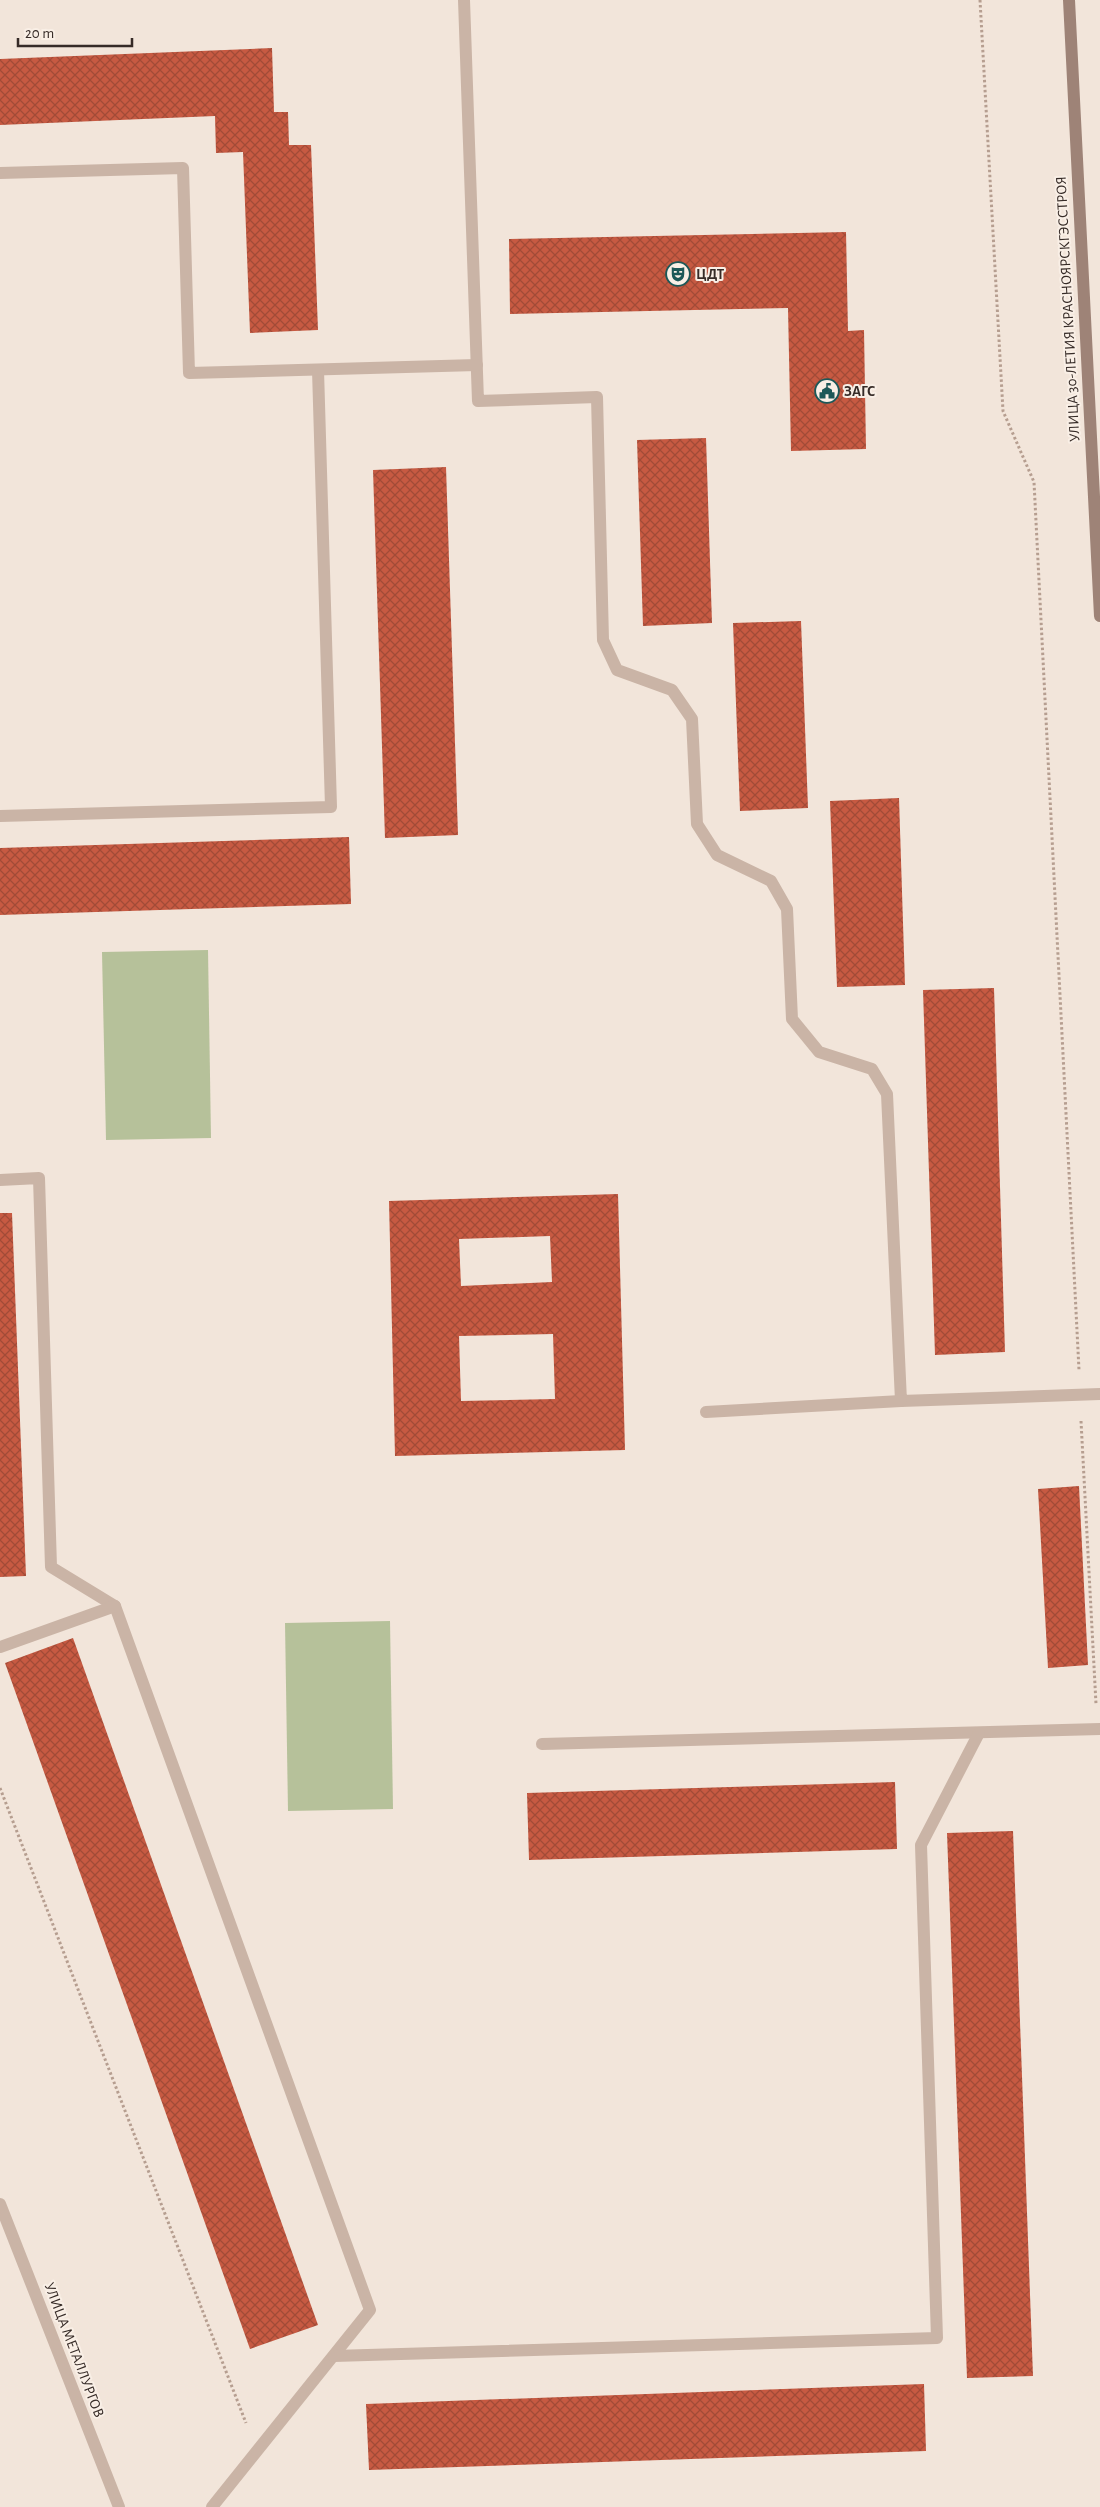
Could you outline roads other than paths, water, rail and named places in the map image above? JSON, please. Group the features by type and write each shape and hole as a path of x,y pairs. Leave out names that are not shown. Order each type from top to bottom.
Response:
{"main road":[{"name":"УЛИЦА 30-ЛЕТИЯ КРАСНОЯРСКГЭССТРОЯ","path":"1069,0 1100,616"}],"street":[{"path":"464,0 478,401 597,398 603,640 617,670 672,690 692,719 697,824 717,855 770,881 787,909 792,1019 819,1052 872,1069 886,1094 901,1401"},
{"path":"0,173 183,168 189,373 477,365"},
{"path":"0,816 331,807 318,370"},
{"path":"0,1180 39,1178 51,1568 115,1606 370,2310 212,2507"},
{"path":"706,1412 901,1401 1100,1394"},
{"path":"0,1647 115,1606"},
{"path":"542,1744 1100,1729"},
{"path":"334,2356 936,2338 921,1845 979,1733"},
{"name":"УЛИЦА МЕТАЛЛУРГОВ","path":"0,2204 120,2507"}],"place":[{"name":"ЦДТ","path":"678,274"},
{"name":"ЗАГС","path":"827,391"}]}
